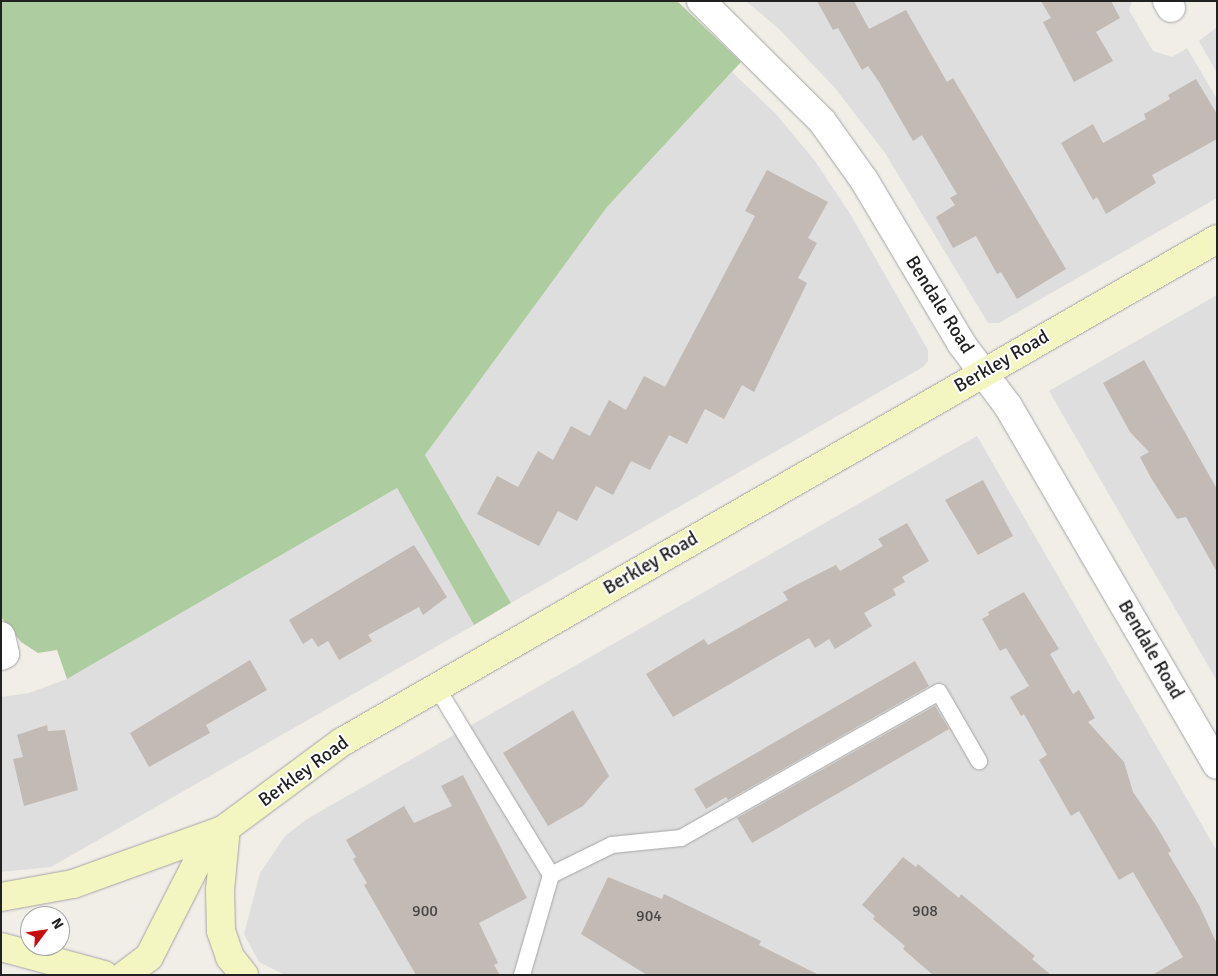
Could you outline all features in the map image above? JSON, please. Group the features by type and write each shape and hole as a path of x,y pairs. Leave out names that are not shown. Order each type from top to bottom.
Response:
{"street":[{"name":"Bendale Road","path":"701,1 822,121 864,180 961,343 1008,406 1217,764"},
{"name":"Berkley Road","path":"125,975 151,966 200,857 226,828 342,742 1217,239"},
{"path":"1,636 5,654 1,656"},
{"path":"1,897 73,884 226,828 220,890 221,931 230,956 244,975"},
{"path":"1,947 104,975"}],"lane":[{"path":"437,688 550,875 522,975"},
{"path":"550,875 612,845 681,838 939,692 979,761"}],"shaded area":[{"path":"746,1 1132,1 1129,10 1153,51 1172,57 1187,48 1217,99 1217,198 999,323 988,323 885,153 835,88 779,29"},
{"path":"1217,27 1217,73 1199,41"},
{"path":"732,72 776,114 815,161 849,212 928,350 928,361 923,367 511,603 425,455 607,207"},
{"path":"1217,295 1217,681 1049,391"},
{"path":"977,436 1217,851 1217,975 285,975 259,962 244,934 260,873 285,836 307,819"},
{"path":"397,488 474,625 51,867 1,872 1,697 29,693 67,679"}],"green space":[{"path":"1,1 677,1 741,62 607,207 425,455 511,603 474,625 397,488 67,679 57,650 38,653 21,642 1,617"}],"building":[{"path":"817,1 854,1 869,29 906,10 947,82 953,78 1066,269 1017,299 1001,272 997,274 976,236 953,248 936,217 955,205 950,198 957,194 922,135 913,141 879,82 868,66 862,70 838,28 833,30"},
{"path":"1041,1 1111,1 1120,18 1096,32 1113,61 1074,82 1043,22 1051,18"},
{"path":"1196,79 1217,114 1217,139 1152,175 1156,183 1106,214 1097,197 1093,200 1061,143 1093,124 1103,143 1146,119 1144,114 1170,99 1168,95"},
{"path":"767,170 828,202 808,238 817,243 798,278 807,283 754,392 742,385 724,419 705,409 687,444 669,435 650,470 631,461 613,495 596,486 577,521 558,511 539,546 477,514 497,476 518,487 538,451 553,460 571,426 590,436 609,400 626,410 644,376 665,387 755,216 745,211"},
{"path":"1144,360 1217,489 1217,572 1186,517 1177,519 1151,478 1140,457 1149,452 1130,432 1103,383"},
{"path":"983,480 1013,536 978,555 945,500"},
{"path":"907,523 929,561 902,577 905,582 893,589 896,595 864,613 872,626 835,649 829,639 815,648 809,638 673,717 646,674 704,639 708,645 788,600 783,592 836,565 840,571 883,546 878,539"},
{"path":"414,545 447,597 423,615 419,607 368,635 372,641 339,660 328,641 318,647 312,638 303,644 289,620"},
{"path":"1024,592 1059,649 1050,654 1073,694 1079,690 1095,718 1088,722 1124,762 1133,792 1157,827 1171,851 1168,853 1199,905 1217,944 1217,975 1152,975 1183,957 1133,872 1119,880 1079,811 1071,816 1039,760 1047,755 1024,714 1021,716 1010,697 1029,686 1006,648 1000,651 982,619 989,615 988,612"},
{"path":"250,660 267,690 206,725 210,733 149,767 130,733"},
{"path":"915,661 929,686 728,800 726,797 706,809 694,789"},
{"path":"935,706 949,729 752,843 737,818"},
{"path":"573,710 609,776 583,806 548,826 503,753"},
{"path":"47,725 48,731 65,730 78,790 24,806 13,759 23,757 17,735"},
{"path":"463,775 527,898 479,923 498,963 494,965 500,975 416,975 364,885 367,883 353,859 356,857 346,840 404,806 414,823 452,806 441,786"},
{"path":"903,857 916,867 918,864 959,898 961,894 1035,956 1032,959 1051,975 933,975 903,949 905,946 873,919 875,916 862,905"},
{"path":"608,877 662,899 664,894 761,941 759,945 819,975 647,975 581,934"}]}
